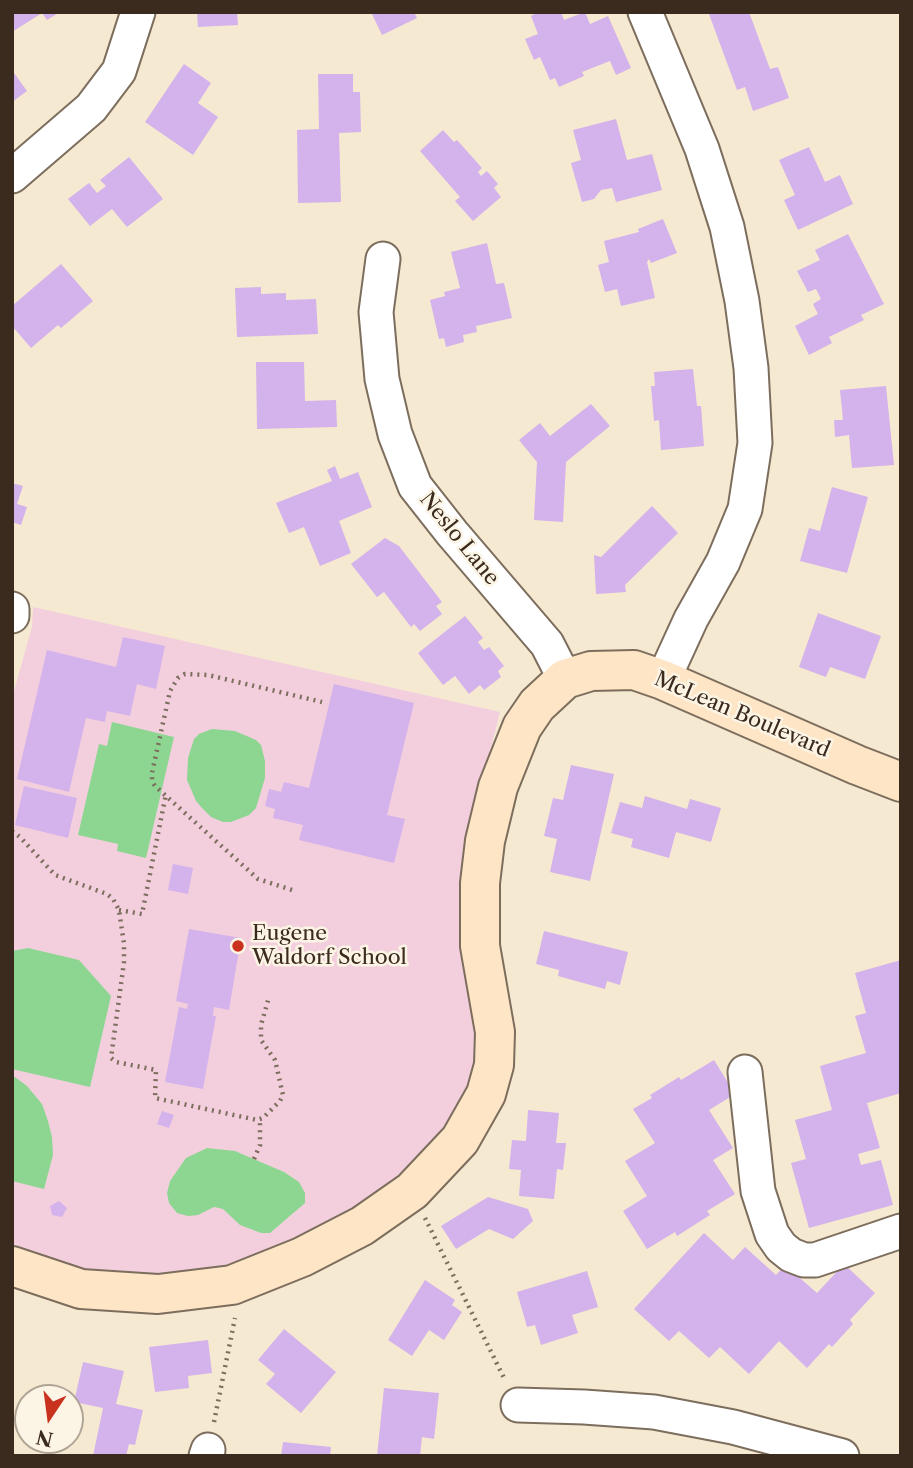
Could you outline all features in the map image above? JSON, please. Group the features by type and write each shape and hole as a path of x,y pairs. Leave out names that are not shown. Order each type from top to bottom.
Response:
{"street":[{"path":"12,176 91,108 120,71 138,12"},
{"path":"645,12 702,149 727,227 751,368 755,443 745,509 723,562 691,619 663,680"},
{"name":"Neslo Lane","path":"383,259 376,312 383,379 394,434 415,486 547,644 565,679"},
{"path":"12,609 12,616"},
{"name":"McLean Boulevard","path":"12,1266 81,1290 158,1294 232,1285 302,1257 362,1226 412,1191 460,1140 486,1094 494,1065 495,1032 480,946 480,883 485,841 498,787 522,727 537,705 565,679 591,671 634,670 901,782"},
{"path":"745,1072 758,1191 772,1234 781,1247 804,1260 815,1260 901,1231"},
{"path":"518,1405 654,1412 733,1427 842,1456"}],"path":[{"path":"292,890 258,879 155,786 151,777 170,691 178,678 185,674 208,675 322,702"},
{"path":"119,910 142,914 166,794"},
{"path":"12,831 55,875 107,894 119,910 124,962 111,1053 113,1061 156,1070 155,1098 260,1120"},
{"path":"254,1158 260,1145 260,1120 283,1095 275,1060 261,1040 261,1025 269,997"},
{"path":"412,1191 518,1405"},
{"path":"207,1453 242,1282"}],"shaded area":[{"name":"Eugene Waldorf School","path":"33,607 500,712 469,834 481,1050 467,1094 439,1138 390,1182 353,1208 250,1259 182,1275 134,1276 80,1269 12,1244 12,698 32,627"}],"green space":[{"path":"112,722 174,737 146,858 117,851 118,844 78,835 99,744 107,746"},
{"path":"212,729 235,731 256,740 261,745 265,761 265,778 256,808 249,815 231,822 211,817 196,801 187,780 188,758 194,739"},
{"path":"28,948 79,960 111,996 90,1087 12,1069 12,951"},
{"path":"12,1075 27,1086 42,1104 48,1121 53,1155 44,1189 12,1181"},
{"path":"207,1148 235,1151 284,1172 299,1182 305,1193 305,1203 270,1233 261,1233 240,1225 223,1209 214,1207 198,1215 177,1213 169,1203 167,1193 170,1181 186,1158"}],"building":[{"path":"12,12 60,12 47,20 42,13 12,32"},
{"path":"197,12 237,12 238,25 198,27"},
{"path":"371,12 414,12 417,18 382,35"},
{"path":"538,12 561,12 564,20 585,12 590,24 608,16 631,68 616,75 610,61 582,72 584,76 559,87 555,78 550,80 540,57 534,60 525,39 538,34 531,16"},
{"path":"749,12 770,69 778,67 789,98 753,111 745,87 737,90 709,14"},
{"path":"184,64 211,83 198,103 218,117 193,155 145,122"},
{"path":"12,70 27,91 12,102"},
{"path":"318,74 353,74 353,92 360,92 361,132 339,133 341,202 298,203 297,130 319,129"},
{"path":"616,119 627,160 652,154 662,190 616,202 612,188 601,190 594,199 582,202 571,163 581,160 573,130"},
{"path":"443,130 454,142 457,140 482,168 478,172 481,176 487,171 498,184 494,188 501,197 473,221 455,201 460,197 420,151"},
{"path":"809,147 825,182 840,175 853,204 798,230 784,200 795,195 779,160"},
{"path":"129,157 163,199 127,227 112,209 90,226 68,199 89,183 97,193 106,186 100,180"},
{"path":"663,219 677,253 651,263 649,259 647,262 655,298 621,306 617,289 605,292 598,265 609,262 604,241 639,232 638,229"},
{"path":"848,234 884,304 861,315 864,320 829,337 832,343 809,355 795,326 818,314 813,304 821,299 816,289 808,292 797,271 820,260 815,250"},
{"path":"487,243 496,284 504,283 512,318 476,326 477,332 463,335 464,342 446,347 444,338 439,339 430,300 445,296 444,292 460,288 451,252"},
{"path":"61,264 93,301 61,328 58,325 31,348 12,326 12,306"},
{"path":"261,287 261,294 286,293 286,300 316,299 318,334 237,337 235,288"},
{"path":"256,362 304,362 305,401 336,400 337,427 257,429"},
{"path":"693,369 697,406 701,406 704,446 661,450 659,420 654,421 651,386 655,386 654,372"},
{"path":"886,386 894,465 852,468 849,435 835,437 834,420 843,420 840,390"},
{"path":"591,404 610,426 566,462 563,522 534,520 537,462 519,440 540,423 550,436"},
{"path":"335,466 340,479 358,472 372,507 339,521 351,553 320,566 304,527 289,533 276,503 332,481 327,470"},
{"path":"12,483 23,486 17,504 27,507 21,525 12,522"},
{"path":"832,487 868,497 847,573 800,561 809,528 820,531"},
{"path":"652,506 678,533 625,585 626,592 596,594 594,555 601,557"},
{"path":"385,538 399,546 442,602 436,606 442,614 420,631 414,624 411,627 384,592 377,597 351,564"},
{"path":"818,613 881,636 865,679 830,667 826,677 799,667"},
{"path":"465,616 483,638 478,642 484,650 489,647 504,666 498,671 501,677 484,690 480,685 469,694 455,676 443,685 418,653"},
{"path":"123,637 165,646 156,689 137,684 130,716 107,711 105,722 86,718 69,792 17,779 47,650 116,667"},
{"path":"334,684 414,703 387,815 405,819 394,863 299,840 303,825 273,818 275,809 265,806 269,789 281,792 284,782 309,788"},
{"path":"571,765 614,774 590,881 550,872 557,839 544,836 553,798 563,800"},
{"path":"24,786 77,798 68,838 15,825"},
{"path":"645,796 687,809 690,799 721,808 711,842 676,832 669,858 631,847 633,839 611,833 620,802 642,808"},
{"path":"173,864 193,868 188,894 168,890"},
{"path":"189,929 241,938 229,1010 214,1007 213,1016 216,1016 203,1089 165,1082 179,1007 187,1009 188,1004 176,1001"},
{"path":"544,931 628,952 620,985 607,981 605,989 558,976 559,970 536,964"},
{"path":"901,960 901,1093 867,1103 880,1148 858,1154 861,1165 881,1160 893,1205 809,1228 791,1163 806,1159 795,1120 832,1110 820,1066 866,1053 855,1016 866,1013 855,973"},
{"path":"714,1060 735,1094 709,1110 733,1148 713,1160 735,1194 707,1211 710,1215 677,1236 675,1232 647,1249 623,1211 647,1196 625,1161 655,1143 633,1109 679,1077 681,1080"},
{"path":"528,1110 559,1113 556,1143 566,1143 563,1170 557,1169 554,1199 519,1196 521,1170 509,1169 512,1140 526,1141"},
{"path":"162,1111 174,1115 169,1128 157,1124"},
{"path":"488,1197 528,1209 533,1221 513,1239 489,1229 456,1249 441,1226"},
{"path":"59,1201 67,1208 62,1217 52,1215 50,1206"},
{"path":"704,1233 733,1260 745,1247 776,1275 785,1265 817,1293 844,1264 875,1293 850,1320 853,1324 832,1347 829,1344 807,1368 779,1341 749,1374 720,1347 709,1358 679,1331 669,1341 634,1309"},
{"path":"587,1271 598,1307 572,1315 578,1333 541,1345 535,1325 527,1327 517,1292"},
{"path":"425,1280 455,1300 452,1305 462,1312 444,1340 429,1330 412,1356 388,1340"},
{"path":"284,1329 336,1372 301,1413 266,1384 275,1374 258,1360"},
{"path":"208,1340 212,1373 188,1376 189,1388 155,1392 149,1347"},
{"path":"83,1362 124,1371 116,1404 143,1410 135,1445 129,1444 126,1456 93,1456 103,1408 84,1404 84,1384 78,1384"},
{"path":"384,1388 439,1393 434,1439 422,1437 420,1456 377,1456"},
{"path":"283,1442 331,1447 330,1456 281,1456"}],"place":[{"name":"Eugene Waldorf School","path":"238,946"}]}
